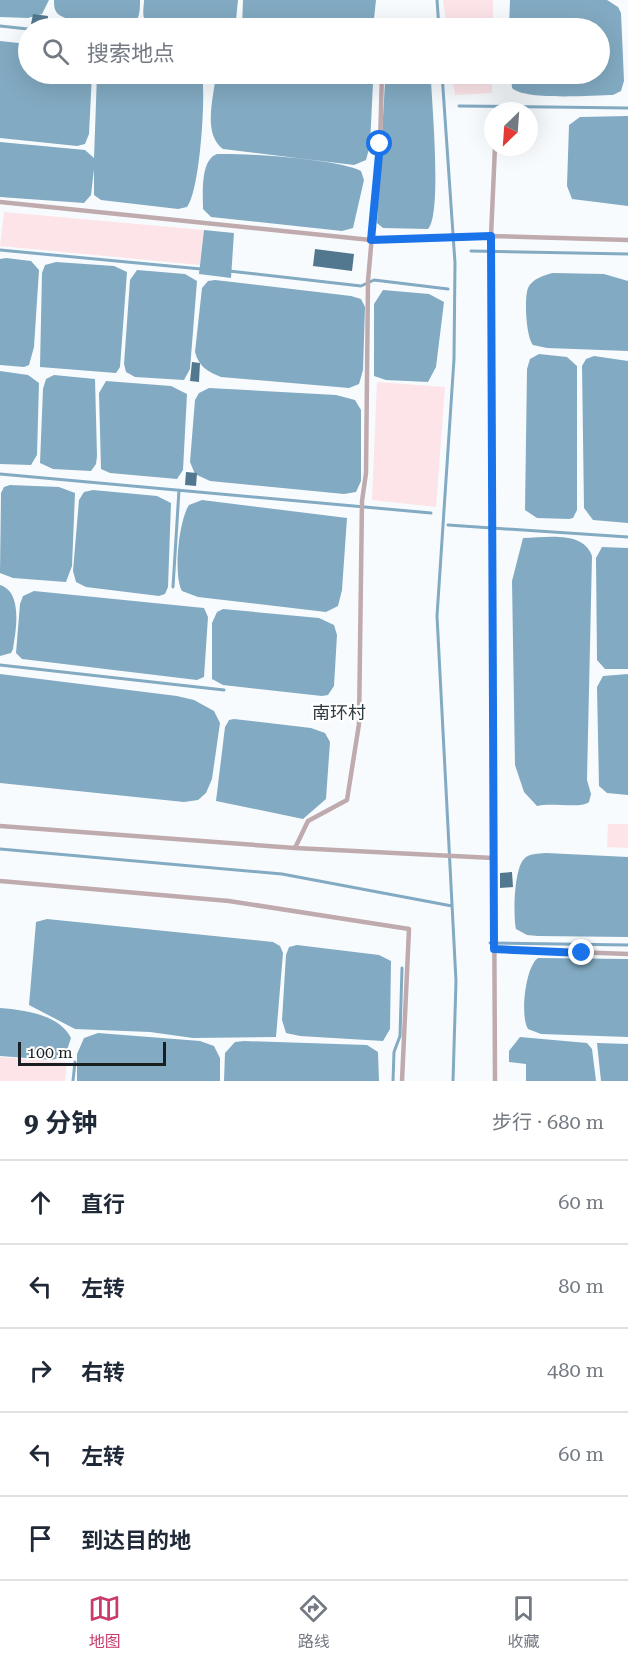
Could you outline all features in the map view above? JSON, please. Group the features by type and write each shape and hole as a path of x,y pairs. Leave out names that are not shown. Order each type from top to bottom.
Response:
{"lane":[{"path":"295,848 308,821 346,800 359,724 362,501 366,473 368,281 380,144 382,84"},
{"path":"495,156 491,236 495,1081"},
{"path":"0,202 371,240 491,236 628,240"},
{"path":"0,826 295,848 493,858"},
{"path":"0,881 229,901 409,929 402,1081"},
{"path":"494,949 628,954"}],"shaded area":[{"path":"443,0 493,0 493,18 446,18"},
{"path":"453,84 492,84 492,93 455,95"},
{"path":"4,212 204,230 200,265 0,246"},
{"path":"377,382 445,387 436,507 372,500"},
{"path":"608,824 628,824 628,848 607,847"},
{"path":"0,1057 67,1062 65,1081 0,1081"}],"water":[{"path":"0,0 49,0 42,14 28,18 0,17"},
{"path":"54,0 140,0 138,18 66,18 58,14"},
{"path":"144,0 238,0 236,18 144,18"},
{"path":"243,0 376,0 374,18 242,18"},
{"path":"510,0 607,0 618,7 621,13 624,81 621,91 613,95 545,96 531,95 512,88 512,84 610,84 610,18 509,18"},
{"path":"0,41 18,43 18,84 92,84 89,134 85,144 77,146 0,138"},
{"path":"97,84 203,84 199,163 192,198 187,207 178,209 101,200 94,195 94,169 91,195 84,203 0,197 0,142 85,150 94,158"},
{"path":"215,84 373,84 370,145 366,160 354,165 223,149 213,134 212,103"},
{"path":"385,84 431,84 435,182 432,220 428,229 383,228 377,223"},
{"path":"628,116 628,206 572,199 567,186 569,125 580,117"},
{"path":"217,154 313,160 361,171 364,180 353,228 342,231 211,217 203,209 203,187 205,170 212,157"},
{"path":"204,230 234,233 231,278 199,274"},
{"path":"0,259 31,261 39,270 34,347 29,365 24,367 0,365"},
{"path":"56,262 114,266 127,272 120,367 116,373 40,367 42,273 45,265"},
{"path":"137,270 185,274 197,281 190,369 184,380 135,377 126,372 124,364 130,280"},
{"path":"553,273 604,274 628,281 628,351 547,348 533,345 526,317 528,288 535,280"},
{"path":"215,280 361,299 365,307 363,370 359,384 349,388 221,377 208,371 199,362 195,352 202,288 208,281"},
{"path":"383,290 429,294 444,302 436,367 428,382 386,380 374,376 374,304"},
{"path":"539,354 567,357 577,366 577,510 573,518 569,519 537,518 525,510 527,369 530,359"},
{"path":"594,356 628,361 628,523 593,520 584,508 582,366 586,359"},
{"path":"0,371 28,375 39,383 37,455 31,465 0,464"},
{"path":"54,375 95,379 97,456 96,464 91,471 53,469 40,463 43,389 46,379"},
{"path":"106,381 171,386 187,394 183,470 177,479 110,473 101,469 99,393"},
{"path":"209,388 336,395 355,400 361,410 361,481 356,492 344,494 210,481 195,474 190,462 195,400 199,393"},
{"path":"10,485 59,487 75,493 72,566 66,582 13,578 0,573 1,493 4,487"},
{"path":"93,490 157,496 171,503 168,587 165,594 159,596 86,587 76,582 73,571 79,500 84,492"},
{"path":"202,500 347,518 342,590 338,606 326,612 198,597 182,591 178,573 178,548 182,523 189,505"},
{"path":"523,538 572,539 581,542 592,556 587,780 591,794 589,802 585,804 537,806 524,792 515,765 512,581"},
{"path":"602,547 628,548 628,669 605,669 597,660 596,558"},
{"path":"0,585 12,595 16,622 13,649 11,653 0,656"},
{"path":"34,591 204,608 208,617 204,677 197,680 22,659 16,653 20,604 23,596"},
{"path":"223,609 319,618 334,625 337,635 334,686 328,695 223,685 212,679 212,623 217,612"},
{"path":"0,674 177,696 194,700 214,711 220,723 212,779 206,793 198,800 184,802 0,783"},
{"path":"628,674 628,795 607,793 599,786 597,687 603,676"},
{"path":"229,720 311,728 325,733 330,742 326,799 303,819 216,801 225,727"},
{"path":"546,853 628,857 628,937 538,936 527,935 516,929 515,893 521,864 528,856"},
{"path":"47,919 273,942 280,946 283,953 276,1037 193,1038 150,1032 75,1029 29,1005 36,922"},
{"path":"297,945 379,955 391,961 390,1029 383,1041 300,1036 286,1033 282,1020 286,955 289,947"},
{"path":"538,958 628,959 628,1037 541,1034 528,1029 524,1014 525,992 530,971"},
{"path":"0,1008 30,1012 58,1023 71,1038 65,1056 52,1060 0,1056"},
{"path":"98,1033 200,1041 214,1046 220,1058 220,1081 77,1081 77,1054 84,1038"},
{"path":"520,1037 587,1043 592,1049 596,1081 526,1081 526,1064 509,1062 509,1051"},
{"path":"235,1042 367,1045 378,1052 379,1081 224,1081 225,1053"},
{"path":"597,1043 628,1044 628,1081 601,1081"}],"building":[{"path":"33,14 48,16 48,18 32,18"},
{"path":"315,249 354,254 352,271 313,266"},
{"path":"192,362 200,363 199,382 190,381"},
{"path":"186,472 197,473 196,486 185,485"},
{"path":"512,872 513,887 500,888 500,873"}],"waterway":[{"path":"437,0 438,18"},
{"path":"0,26 18,28"},
{"path":"443,84 455,263 454,359 437,616 456,981 453,1081"},
{"path":"459,106 628,108"},
{"path":"0,250 201,269"},
{"path":"471,251 628,254"},
{"path":"229,271 361,286 374,280 448,289"},
{"path":"0,474 431,513"},
{"path":"173,587 179,490"},
{"path":"448,525 628,537"},
{"path":"0,665 224,690"},
{"path":"0,849 282,874 452,906"},
{"path":"490,943 628,945"},
{"path":"393,1081 394,1052 400,1036 402,968"},
{"path":"73,1081 75,1062"}],"district":[{"name":"南环村","path":"339,712"}],"route":[{"path":"380,144 371,240 491,236 494,949 582,953"}]}
